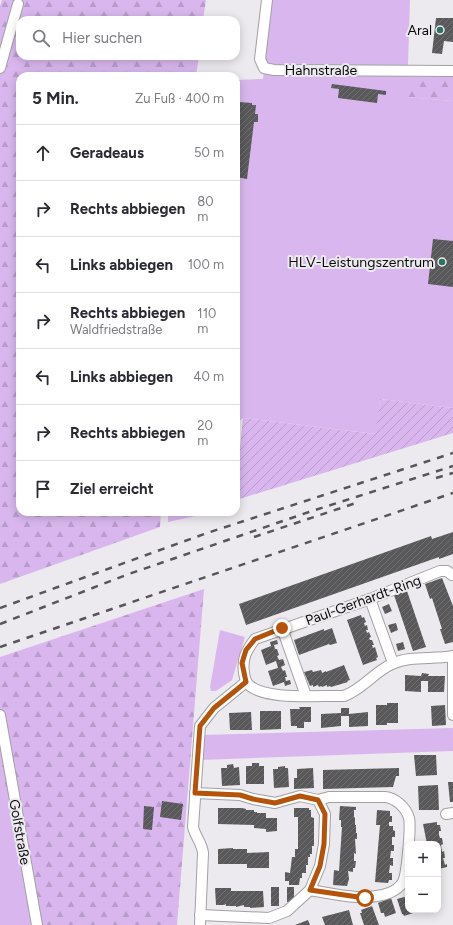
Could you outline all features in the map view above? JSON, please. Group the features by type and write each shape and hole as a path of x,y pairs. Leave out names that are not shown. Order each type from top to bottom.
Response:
{"street":[{"name":"Hahnstraße","path":"267,0 260,59 264,68 274,70 452,70"},
{"path":"0,68 18,4"},
{"name":"Paul-Gerhardt-Ring","path":"246,682 242,663 246,650 255,639 282,628 370,599 440,571 447,571 453,575"},
{"path":"370,599 393,663"},
{"path":"282,628 306,696"},
{"path":"318,800 325,814 324,844 320,866 310,890 287,911 269,918 200,920 203,853 202,846 192,827 200,726 214,708 246,682 258,691 272,696 344,696 354,692 384,668 393,663 403,660 453,656 453,715"},
{"name":"Golfstraße","path":"0,715 37,925"},
{"path":"195,793 240,795 275,803 300,796 318,800 329,797 385,797 397,801 409,817 409,829 406,866 402,883 396,890 388,894 365,898 310,890"}],"green space":[{"path":"2,0 206,0 204,16 16,16 16,60 198,60 197,72 16,72 16,516 161,516 160,527 0,584 0,6"},
{"path":"272,0 410,0 407,97 453,101 453,408 380,399 376,434 243,418 240,421 240,80 263,79"},
{"path":"453,76 453,101 407,97 399,77"},
{"path":"380,399 453,408 453,433 240,499 240,447 243,418 375,434"},
{"path":"168,516 195,516 168,522"},
{"path":"204,589 177,925 0,925 0,657"},
{"path":"220,630 245,637 232,680 216,691 211,691 210,687"},
{"path":"453,728 453,751 200,760 202,735"},
{"path":"0,756 31,925 0,925"}],"building":[{"name":"Aral","path":"436,18 453,18 453,42 444,41 442,54 432,53"},
{"path":"332,84 386,91 386,95 378,94 377,103 338,98 339,89 331,88"},
{"path":"240,102 252,103 252,105 256,105 255,114 258,114 258,122 254,122 247,179 240,178"},
{"name":"HLV-Leistungszentrum","path":"433,239 453,241 453,287 428,284"},
{"path":"453,532 453,554 439,559 439,557 246,625 239,604 431,536 432,539"},
{"path":"442,578 453,606 453,642 445,644 432,598 430,599 425,584"},
{"path":"407,591 426,647 413,651 394,595"},
{"path":"389,604 392,611 385,614 382,607"},
{"path":"361,615 362,618 364,617 366,622 364,623 365,626 367,625 368,630 366,630 367,633 369,632 371,637 369,638 372,640 374,645 372,645 373,648 375,647 378,657 376,658 377,660 363,665 347,620"},
{"path":"396,623 398,630 391,633 388,625"},
{"path":"332,628 337,643 329,644 299,655 294,640 324,629 324,631"},
{"path":"277,640 278,644 274,645 279,655 277,656 279,660 283,659 285,665 281,667 283,671 285,670 287,677 285,677 286,681 290,680 291,684 285,686 284,682 273,686 268,671 278,668 276,661 266,665 261,650 271,646 270,642"},
{"path":"403,642 405,649 398,651 396,644"},
{"path":"344,665 350,680 331,687 327,687 327,685 322,687 319,687 318,685 313,687 313,685 310,686 304,672 321,670 322,673"},
{"path":"422,673 429,674 428,676 445,676 444,692 428,692 428,681 421,681 421,692 405,691 405,675 421,676"},
{"path":"387,703 398,703 398,723 376,725 376,705 387,705"},
{"path":"445,705 446,725 432,726 431,706"},
{"path":"299,707 311,707 311,722 304,722 304,728 291,726 290,709 300,709"},
{"path":"341,708 349,708 349,714 368,712 368,726 349,727 349,716 341,716 341,726 321,728 321,714 341,713"},
{"path":"260,711 281,711 281,729 260,730"},
{"path":"251,712 252,730 230,730 229,713"},
{"path":"414,755 436,755 437,775 416,776"},
{"path":"252,763 259,763 259,766 264,766 264,784 246,784 246,766 252,766"},
{"path":"233,764 234,768 239,767 240,785 222,786 221,768 227,768 227,765"},
{"path":"285,766 285,768 288,768 289,787 274,788 273,769 278,769 278,767"},
{"path":"313,768 314,788 294,789 294,778 297,778 297,769"},
{"path":"399,768 399,776 396,776 393,787 323,789 323,770"},
{"path":"448,782 453,782 453,802 450,802"},
{"path":"438,785 439,810 419,810 418,786"},
{"path":"162,801 183,804 181,820 160,817"},
{"path":"144,806 154,807 152,830 143,829"},
{"path":"340,806 356,807 356,810 354,810 354,817 357,839 355,839 356,854 354,853 354,861 356,861 353,872 348,871 349,879 347,886 333,885 334,870 339,871 342,827 341,820 339,820"},
{"path":"218,808 242,808 246,810 254,810 254,812 257,813 266,813 266,818 277,818 277,831 266,832 266,829 254,828 254,825 218,824"},
{"path":"294,808 309,808 309,810 311,810 311,817 314,818 314,846 312,846 312,854 308,857 306,873 302,873 302,878 300,878 299,885 289,885 289,881 285,881 285,872 290,873 292,857 295,857 295,849 298,849 298,817 294,817"},
{"path":"377,810 390,811 392,822 389,822 389,826 393,826 393,830 395,831 395,837 392,837 394,851 391,851 390,858 393,858 393,866 390,865 389,873 392,873 392,880 389,880 388,883 375,882 380,825 376,825"},
{"path":"437,822 437,825 440,825 441,831 439,831 439,835 440,838 442,838 443,844 441,845 441,841 426,841 423,824"},
{"path":"441,845 442,852 444,851 445,858 443,858 445,865 447,864 447,867 441,868"},
{"path":"218,849 247,849 247,853 269,852 269,868 247,868 247,864 218,864"},
{"path":"271,887 279,887 279,906 271,906"},
{"path":"287,887 294,887 294,901 287,902"},
{"path":"215,888 231,888 231,891 263,891 264,907 250,908 244,907 244,905 236,907 226,906 226,904 216,905"},
{"path":"405,897 405,913 413,913 404,916 397,899"},
{"path":"391,898 396,913 385,917 384,913 381,913 378,903"},
{"path":"372,906 379,925 364,925 360,913 362,913 361,910"},
{"path":"349,910 353,925 325,925 322,917"},
{"path":"308,920 310,925 295,925"}],"railway":[{"path":"0,608 207,533 453,453"},
{"path":"0,624 126,575 309,512 453,466"},
{"path":"436,478 453,473"},
{"path":"0,647 453,493"},
{"path":"254,537 356,503"}],"place":[{"name":"Aral","path":"440,30"},
{"name":"HLV-Leistungszentrum","path":"442,262"}],"route":[{"path":"282,628 255,639 246,650 242,663 246,682 214,708 200,726 195,793 240,795 275,803 300,796 318,800 325,814 324,844 320,866 310,890 365,898"}]}
